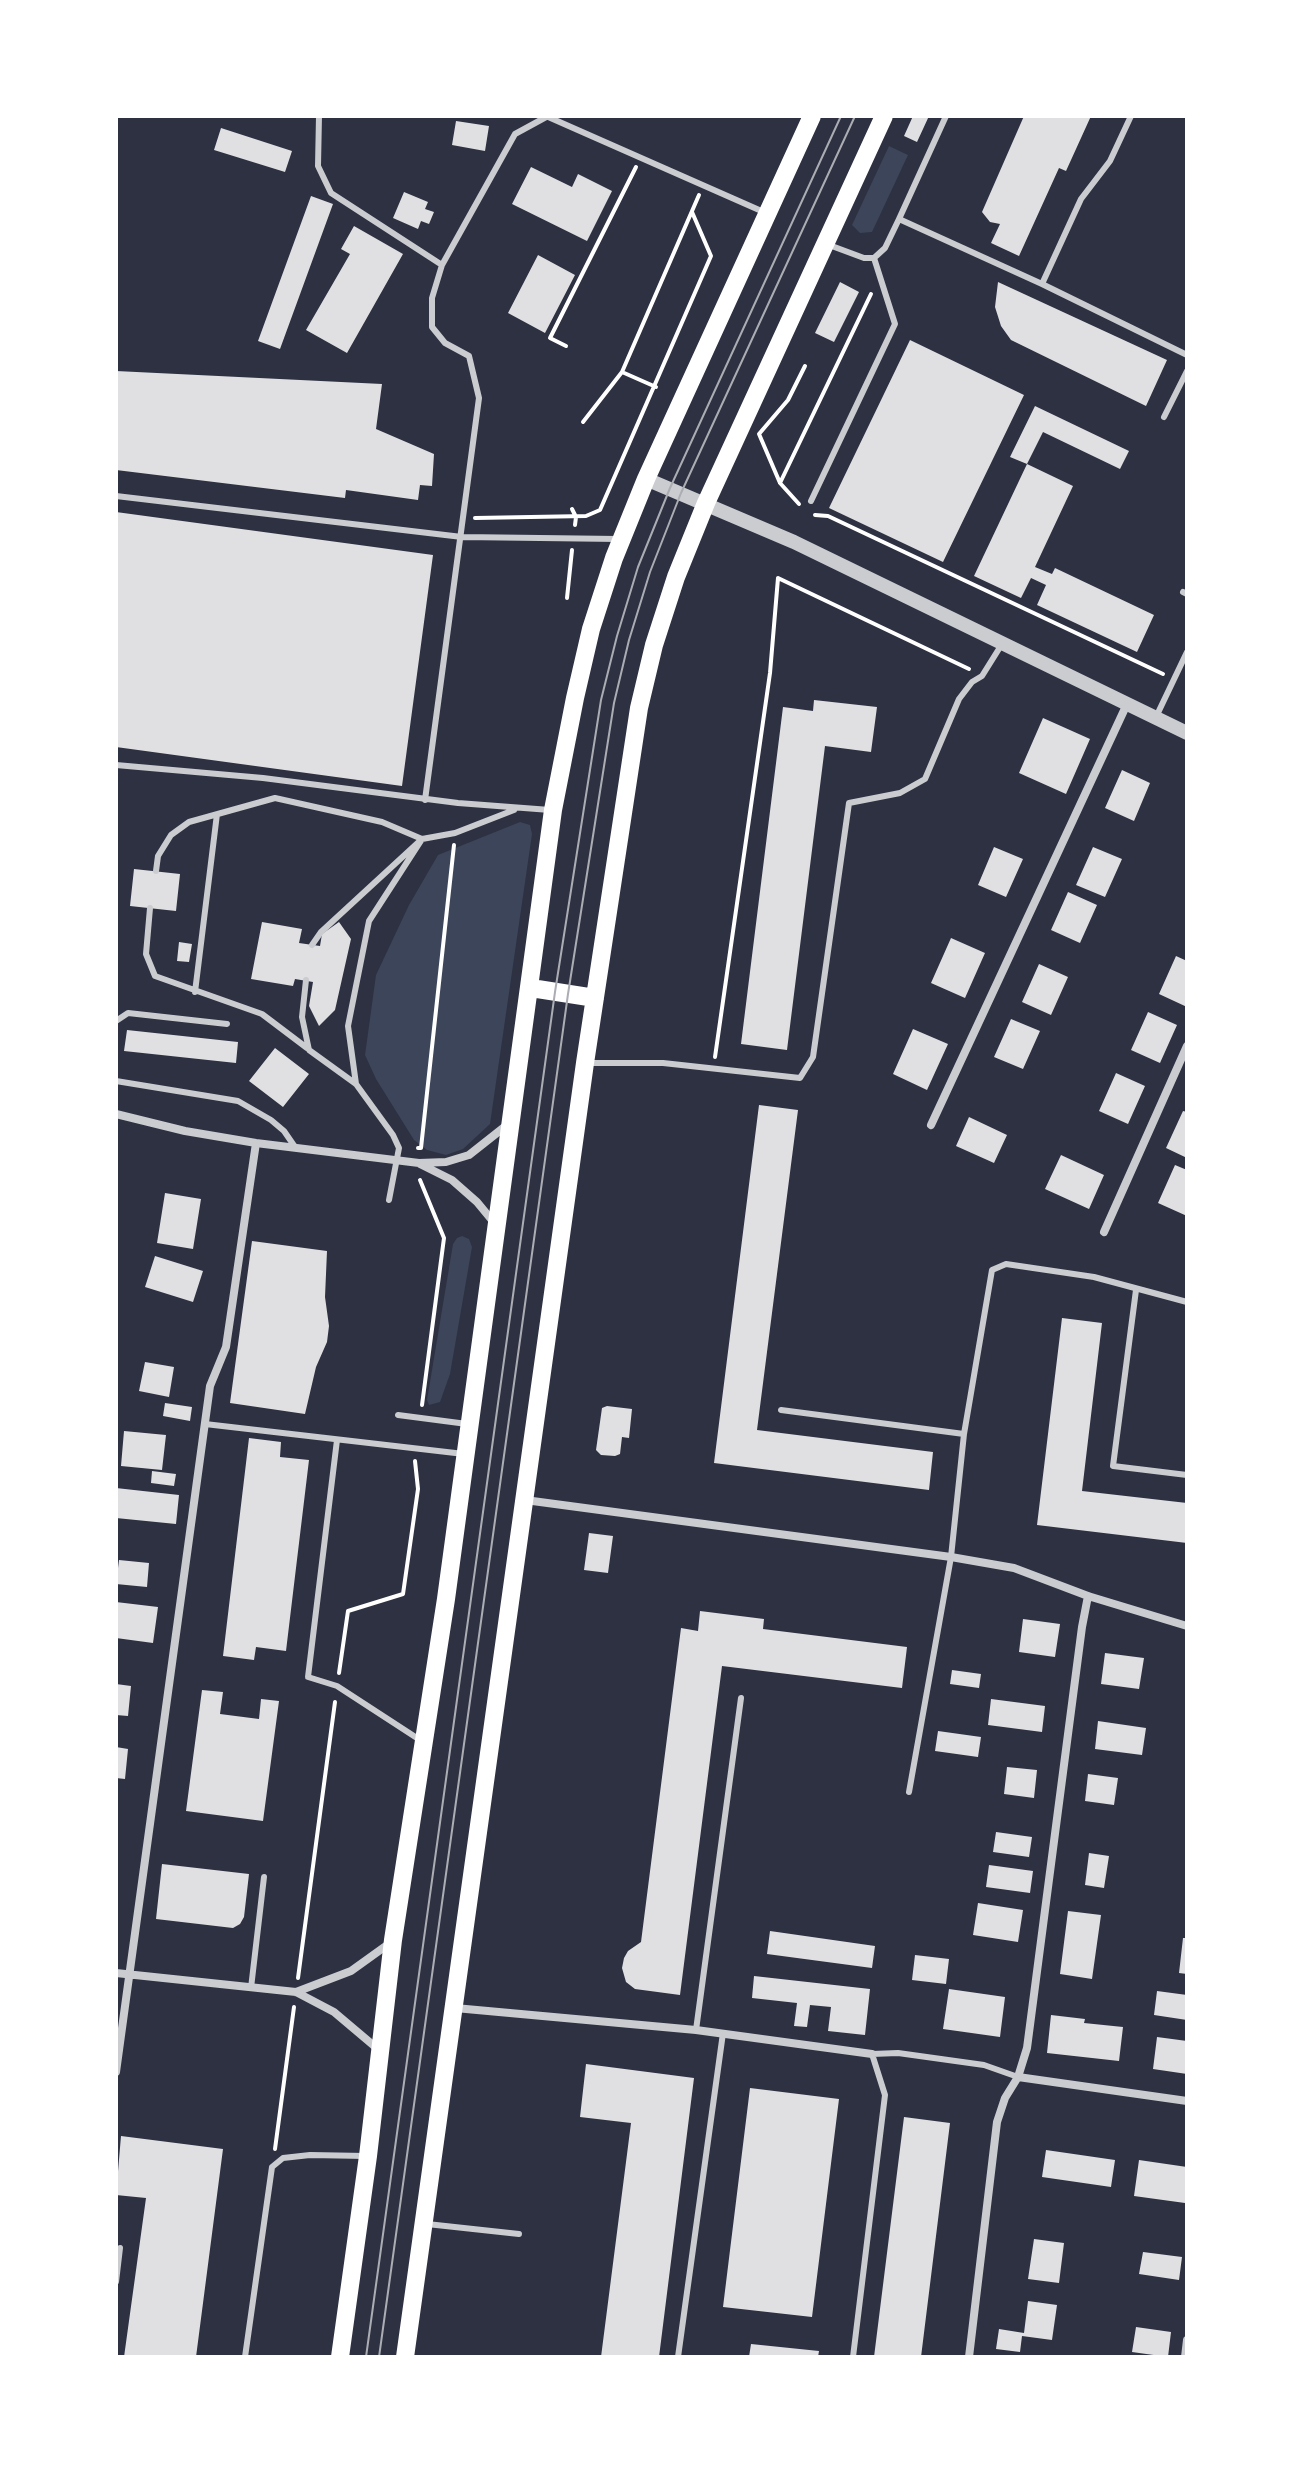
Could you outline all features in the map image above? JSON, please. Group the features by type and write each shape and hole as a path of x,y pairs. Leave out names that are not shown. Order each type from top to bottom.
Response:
{"main road":[{"path":"340,2357 368,2156 393,1940 466,1455 553,810 591,629 646,479 812,116"},
{"path":"405,2357 585,1063 639,708 654,645 676,577 706,503 884,116"},
{"path":"531,988 595,998"}],"street":[{"path":"646,479 794,542 1187,733"},
{"path":"931,1125 1127,704"},
{"path":"1104,1232 1187,1046"},
{"path":"116,1114 185,1131 256,1143 419,1163 446,1162 469,1155 513,1121"},
{"path":"116,2072 210,1386 226,1347 256,1143"},
{"path":"419,1163 452,1180 477,1202 497,1227"},
{"path":"524,1500 1014,1568 1088,1596 1187,1626"},
{"path":"969,2357 997,2122 1005,2098 1018,2077 1027,2048 1088,1596"},
{"path":"296,1992 351,1971 393,1940"},
{"path":"116,1973 296,1992 334,2012 379,2050"},
{"path":"454,2008 696,2030 872,2054"},
{"path":"1018,2077 1187,2101"},
{"path":"1185,2357 1187,2340"}],"lane":[{"path":"319,116 318,166 331,193 442,265"},
{"path":"425,800 479,398 469,356 445,343 432,327 432,298 442,265 515,134 547,116 767,214"},
{"path":"826,244 864,258 874,258 885,248 946,116"},
{"path":"1042,284 1081,199 1110,161 1131,116"},
{"path":"899,219 1187,355"},
{"path":"811,501 895,324 874,258"},
{"path":"1164,417 1187,371"},
{"path":"116,496 462,537 622,539"},
{"path":"585,1063 663,1063 713,1071 800,1078 813,1057 849,803 900,793 925,779 959,699 972,682 982,676 1003,642"},
{"path":"1156,718 1187,652"},
{"path":"116,765 263,778 425,800 553,810"},
{"path":"156,871 158,856 171,835 189,822 275,798 382,822 422,839"},
{"path":"312,945 321,932 422,839 455,833 517,809"},
{"path":"195,992 217,814"},
{"path":"356,1084 348,1026 369,921 422,839"},
{"path":"150,908 146,954 155,976 262,1014 356,1084 399,1148 389,1200"},
{"path":"306,980 302,1017 309,1050"},
{"path":"116,1021 128,1013 227,1024"},
{"path":"116,1081 238,1101 271,1120 284,1131 295,1147"},
{"path":"909,1792 951,1557 964,1434 992,1270 1006,1264 1094,1277 1187,1302"},
{"path":"1136,1290 1113,1466 1187,1475"},
{"path":"781,1410 964,1434"},
{"path":"398,1415 470,1424"},
{"path":"205,1424 466,1455"},
{"path":"337,1440 308,1677 337,1686 425,1743"},
{"path":"696,2030 741,1698"},
{"path":"251,1988 264,1877"},
{"path":"678,2357 723,2033"},
{"path":"853,2357 885,2095 872,2054 898,2053 984,2065 1018,2077"},
{"path":"245,2357 272,2167 283,2158 368,2156"},
{"path":"424,2223 519,2234"},
{"path":"116,2282 120,2248"}],"path":[{"path":"566,346 550,338 641,158"},
{"path":"583,422 622,372 703,186"},
{"path":"464,518 595,514 603,505 711,256 692,212"},
{"path":"780,483 880,276"},
{"path":"805,366 788,400 759,434 780,483 807,514 828,516 1174,679"},
{"path":"622,372 656,387"},
{"path":"713,1071 770,673 778,578 982,676"},
{"path":"421,1148 455,833"},
{"path":"418,1176 444,1238 421,1418"},
{"path":"272,2167 348,1611 403,1594 418,1489 417,1449"}],"shaded area":[{"path":"889,146 908,155 872,232 860,233 852,225"},
{"path":"520,822 530,825 532,834 490,1124 463,1149 446,1155 427,1150 414,1140 376,1079 365,1055 376,975 409,905 438,855"},
{"path":"462,1236 469,1239 472,1247 450,1374 440,1402 429,1405 427,1400 453,1244"}],"building":[{"path":"913,116 929,116 917,142 904,136"},
{"path":"1024,116 1091,116 1066,171 1059,168 1019,256 991,243 1000,224 990,222 982,212"},
{"path":"456,121 489,126 485,151 452,145"},
{"path":"221,128 292,151 285,172 214,150"},
{"path":"531,167 572,187 578,174 612,191 587,241 512,204"},
{"path":"404,192 428,202 425,209 434,212 429,224 421,221 418,229 393,218"},
{"path":"311,196 333,204 280,349 258,341"},
{"path":"354,226 403,254 347,353 306,330 350,254 341,249"},
{"path":"538,255 575,275 545,333 508,313"},
{"path":"840,282 859,292 834,342 815,333"},
{"path":"998,282 1167,360 1146,406 1011,340 1001,326 995,307"},
{"path":"910,340 1024,395 943,562 829,508"},
{"path":"116,371 382,384 376,429 434,454 432,486 420,485 418,500 346,490 345,498 116,470"},
{"path":"1035,406 1129,451 1120,469 1043,432 1027,464 1010,457"},
{"path":"1027,464 1073,486 1035,567 1052,574 1055,568 1154,615 1137,652 1037,605 1046,585 1031,578 1021,598 974,576"},
{"path":"116,512 433,555 402,786 116,747"},
{"path":"814,700 877,707 871,752 825,746 787,1050 741,1044 783,707 813,711"},
{"path":"1043,718 1090,739 1066,794 1019,773"},
{"path":"1122,770 1150,783 1134,821 1105,808"},
{"path":"994,847 1023,859 1006,897 978,885"},
{"path":"1093,847 1122,859 1105,897 1076,885"},
{"path":"134,869 180,874 176,911 130,906"},
{"path":"1068,892 1097,905 1080,943 1051,930"},
{"path":"262,922 302,929 299,943 320,946 322,934 339,922 351,939 335,1010 319,1026 309,1006 313,982 295,979 293,986 251,979"},
{"path":"951,938 985,953 965,998 931,983"},
{"path":"179,942 192,944 189,962 177,961"},
{"path":"1176,956 1187,961 1187,1007 1159,994"},
{"path":"1039,964 1068,977 1051,1015 1022,1002"},
{"path":"1148,1012 1177,1025 1160,1063 1131,1050"},
{"path":"1011,1019 1040,1031 1023,1069 994,1057"},
{"path":"913,1029 948,1044 927,1090 893,1074"},
{"path":"127,1030 238,1042 236,1063 124,1051"},
{"path":"275,1048 309,1074 283,1107 249,1081"},
{"path":"1116,1073 1145,1086 1128,1124 1099,1111"},
{"path":"759,1105 798,1110 757,1430 933,1452 929,1490 714,1463"},
{"path":"1183,1111 1187,1112 1187,1158 1166,1148"},
{"path":"969,1117 1007,1135 994,1163 956,1146"},
{"path":"1061,1155 1104,1175 1089,1209 1045,1189"},
{"path":"1175,1165 1187,1170 1187,1216 1158,1203"},
{"path":"165,1193 201,1199 193,1249 157,1243"},
{"path":"252,1241 327,1251 327,1342 316,1367 305,1414 230,1403"},
{"path":"155,1256 203,1271 193,1302 145,1287"},
{"path":"1062,1318 1102,1323 1082,1491 1187,1503 1187,1543 1037,1525"},
{"path":"145,1362 174,1367 169,1397 139,1391"},
{"path":"165,1403 192,1407 190,1421 163,1416"},
{"path":"602,1408 632,1409 629,1438 622,1437 620,1454 615,1456 601,1455 596,1450"},
{"path":"124,1431 166,1435 162,1470 121,1466"},
{"path":"249,1438 281,1442 280,1457 309,1460 286,1651 256,1647 254,1660 223,1656"},
{"path":"152,1471 176,1474 174,1486 151,1483"},
{"path":"116,1488 179,1495 176,1524 116,1518"},
{"path":"589,1533 613,1536 608,1573 584,1570"},
{"path":"119,1560 149,1563 147,1587 116,1584"},
{"path":"116,1602 158,1607 153,1643 116,1638"},
{"path":"700,1611 764,1619 763,1629 907,1647 902,1688 722,1666 680,1995 635,1989 626,1982 622,1968 628,1951 641,1942 681,1628 698,1631"},
{"path":"1023,1619 1060,1624 1055,1657 1019,1652"},
{"path":"1105,1653 1144,1658 1139,1689 1101,1684"},
{"path":"952,1670 981,1674 979,1688 950,1684"},
{"path":"116,1684 131,1686 128,1716 116,1715"},
{"path":"202,1690 223,1692 220,1714 259,1719 261,1699 279,1701 263,1821 186,1811"},
{"path":"991,1699 1045,1706 1042,1732 988,1725"},
{"path":"1098,1721 1146,1728 1142,1755 1095,1749"},
{"path":"938,1731 981,1737 978,1757 935,1751"},
{"path":"116,1747 128,1749 125,1779 116,1778"},
{"path":"1007,1767 1037,1770 1034,1798 1004,1794"},
{"path":"1088,1774 1118,1778 1114,1805 1085,1801"},
{"path":"996,1832 1032,1837 1029,1857 993,1852"},
{"path":"1089,1853 1109,1856 1104,1888 1085,1885"},
{"path":"162,1864 249,1874 244,1917 240,1924 233,1928 156,1919"},
{"path":"989,1865 1033,1871 1030,1893 986,1887"},
{"path":"978,1903 1023,1910 1018,1942 973,1935"},
{"path":"1068,1911 1101,1915 1092,1979 1060,1974"},
{"path":"770,1931 875,1946 872,1968 767,1954"},
{"path":"1183,1938 1187,1938 1187,1974 1179,1973"},
{"path":"915,1955 949,1959 946,1984 912,1980"},
{"path":"754,1976 870,1989 865,2035 828,2031 831,2007 810,2005 807,2027 794,2026 797,2003 752,1998"},
{"path":"949,1989 1005,1997 1000,2037 943,2029"},
{"path":"1157,1991 1187,1995 1187,2020 1154,2015"},
{"path":"1051,2015 1085,2019 1084,2023 1123,2027 1119,2061 1047,2053"},
{"path":"1157,2037 1187,2041 1187,2074 1153,2069"},
{"path":"586,2064 694,2078 659,2357 601,2357 631,2123 580,2117"},
{"path":"750,2088 839,2099 812,2317 723,2307"},
{"path":"904,2117 950,2123 921,2357 874,2357"},
{"path":"121,2136 223,2149 196,2357 124,2357 146,2198 116,2195"},
{"path":"1046,2150 1115,2160 1111,2187 1042,2177"},
{"path":"1139,2160 1187,2167 1185,2203 1134,2196"},
{"path":"1034,2239 1064,2243 1059,2283 1028,2279"},
{"path":"1143,2252 1182,2257 1179,2280 1139,2274"},
{"path":"1028,2301 1057,2305 1052,2340 1022,2336 1020,2352 996,2349 999,2329 1024,2333"},
{"path":"1136,2327 1171,2332 1168,2357 1132,2352"},
{"path":"751,2344 819,2351 818,2357 749,2357"}],"tram line":[{"path":"366,2357 555,992 601,700 638,567 670,488 841,116"},
{"path":"379,2357 568,994 614,703 650,572 681,493 855,116"}]}
